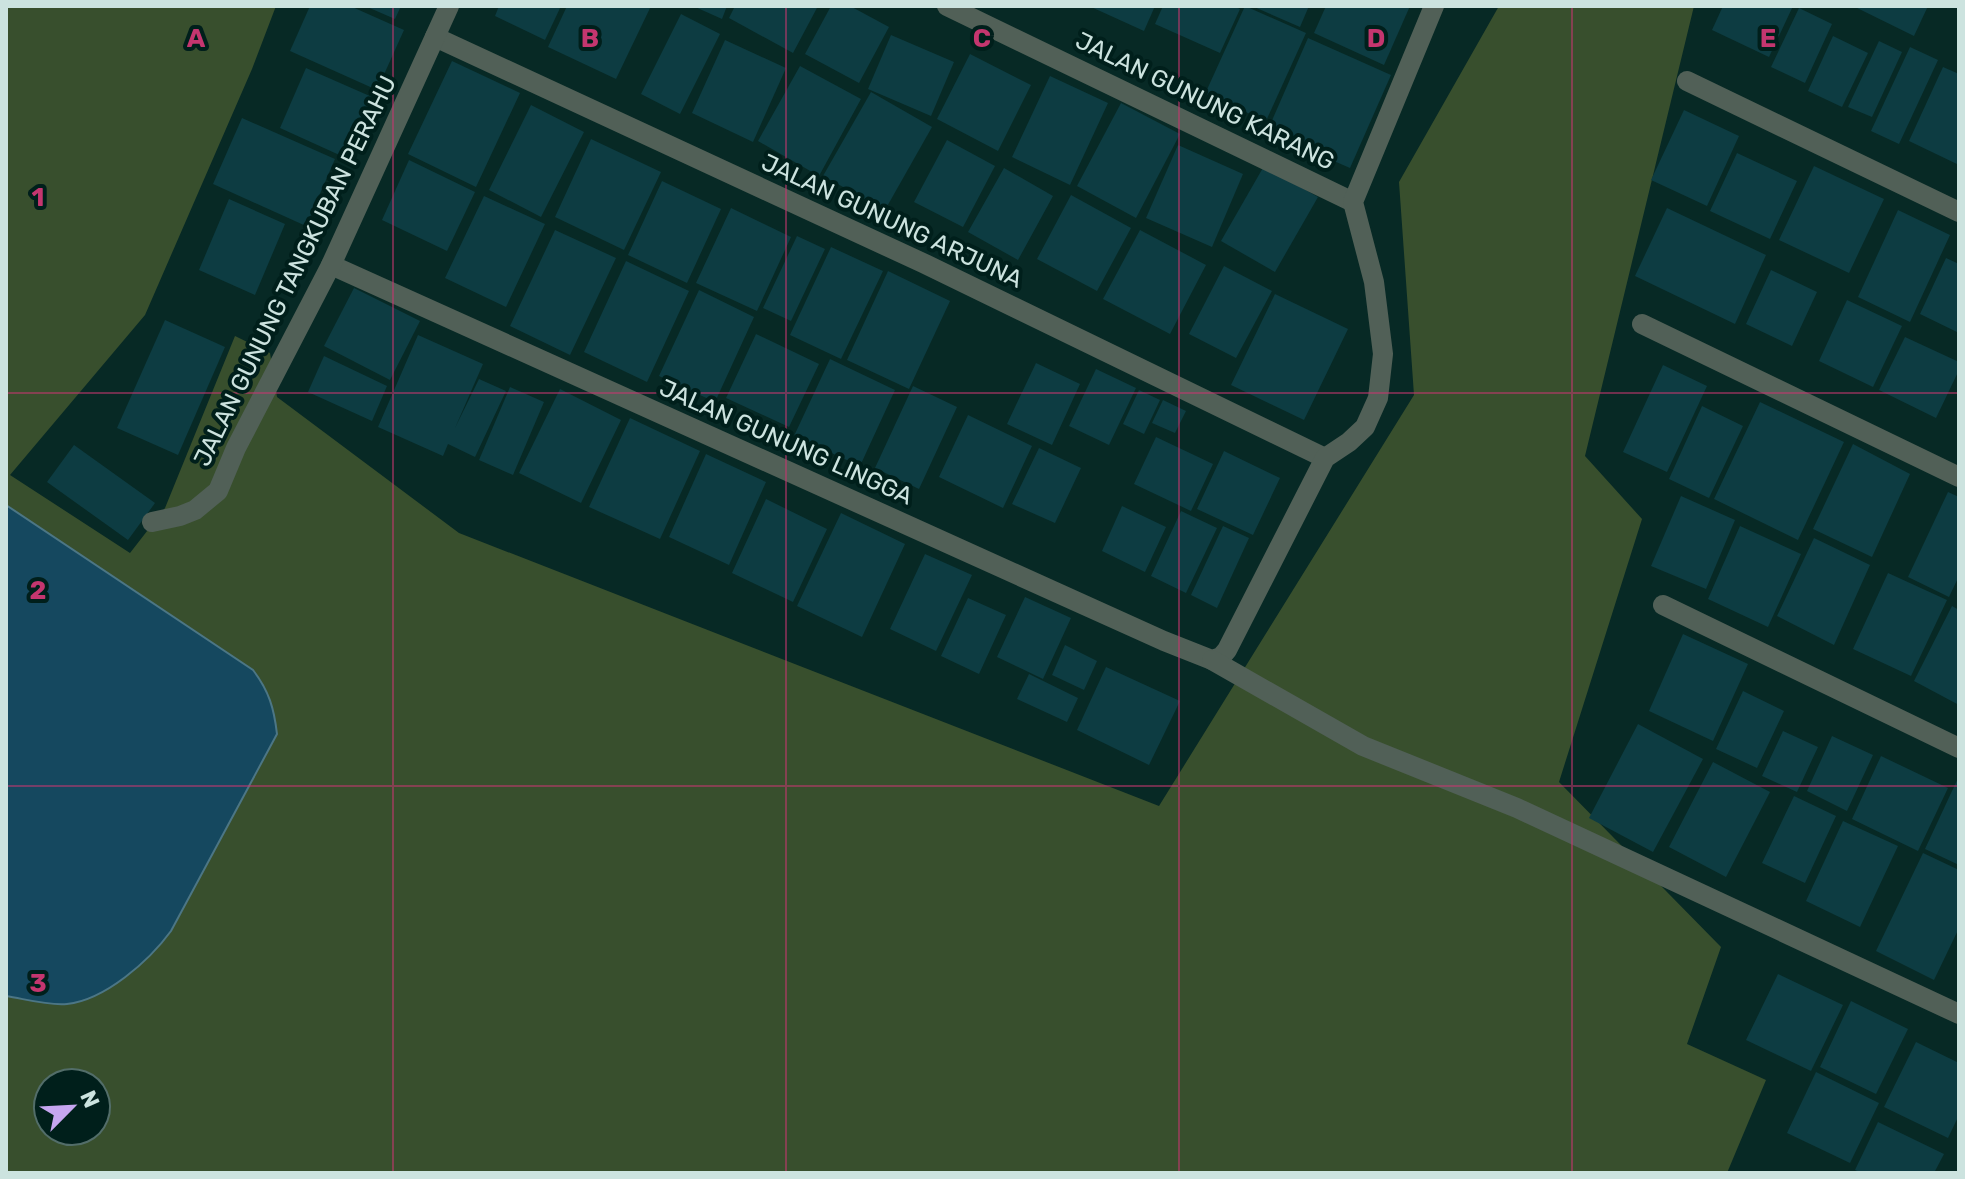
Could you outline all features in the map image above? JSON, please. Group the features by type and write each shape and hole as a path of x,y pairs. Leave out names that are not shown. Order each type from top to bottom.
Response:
{"street":[{"name":"JALAN GUNUNG TANGKUBAN PERAHU","path":"152,522 195,510 218,491 236,448 331,265 449,6"},
{"name":"JALAN GUNUNG KARANG","path":"947,6 1353,202"},
{"path":"1217,658 1235,635 1325,458 1365,427 1378,398 1383,354 1374,282 1353,202 1434,6"},
{"name":"JALAN GUNUNG ARJUNA","path":"435,37 923,263 1325,458"},
{"path":"1687,81 1959,212"},
{"name":"JALAN GUNUNG LINGGA","path":"331,265 1164,641 1217,658 1363,746 1517,808 1959,1014"},
{"path":"1642,324 1959,477"},
{"path":"1663,605 1959,748"}],"green space":[{"path":"6,6 276,6 252,69 145,315 10,475 130,553 165,508 235,336 270,353 277,397 459,533 1159,806 1414,395 1399,182 1499,6 1694,6 1585,456 1642,519 1559,782 1721,947 1687,1044 1766,1080 1727,1173 6,1173"}],"water":[{"path":"6,505 253,670 270,700 277,734 171,931 151,954 111,987 67,1004 6,996"}],"building":[{"path":"310,6 350,6 404,30 377,90 290,51"},
{"path":"365,6 401,6 395,19"},
{"path":"499,6 561,6 545,40 495,16"},
{"path":"567,6 651,6 616,79 548,47"},
{"path":"693,6 727,6 722,19"},
{"path":"735,6 818,6 793,53 729,18"},
{"path":"831,6 850,6 889,27 859,83 805,54"},
{"path":"1089,6 1155,6 1144,31"},
{"path":"1163,6 1233,6 1240,9 1220,53 1155,24"},
{"path":"1245,6 1306,33 1266,121 1205,94"},
{"path":"1252,6 1309,6 1300,27"},
{"path":"1326,6 1410,6 1384,65 1314,33"},
{"path":"1723,6 1793,6 1769,57 1712,30"},
{"path":"1853,6 1928,6 1914,36"},
{"path":"1799,8 1832,24 1805,83 1771,67"},
{"path":"681,14 720,34 680,114 641,94"},
{"path":"891,35 954,62 931,116 868,89"},
{"path":"1833,36 1868,53 1842,107 1808,91"},
{"path":"1308,38 1391,75 1350,168 1267,132"},
{"path":"725,40 786,68 753,142 692,113"},
{"path":"1879,41 1902,52 1872,117 1848,107"},
{"path":"1910,47 1938,60 1899,144 1871,131"},
{"path":"970,54 1031,85 998,151 937,119"},
{"path":"452,61 520,93 476,187 408,154"},
{"path":"800,66 861,99 819,176 758,141"},
{"path":"1943,67 1959,74 1959,165 1909,141"},
{"path":"306,68 372,97 346,158 280,128"},
{"path":"1050,76 1108,103 1070,185 1012,157"},
{"path":"871,92 932,127 885,210 823,176"},
{"path":"1121,103 1180,134 1136,218 1077,186"},
{"path":"531,105 584,132 541,217 489,190"},
{"path":"1684,110 1739,136 1707,206 1651,180"},
{"path":"242,118 335,159 306,226 213,184"},
{"path":"591,139 661,172 624,250 555,217"},
{"path":"947,140 995,166 963,227 914,202"},
{"path":"1178,145 1243,174 1212,247 1146,218"},
{"path":"1737,153 1797,181 1770,239 1710,211"},
{"path":"409,160 475,192 447,251 382,220"},
{"path":"1264,166 1318,197 1275,272 1221,241"},
{"path":"1814,166 1884,199 1849,273 1779,240"},
{"path":"1004,168 1053,196 1018,260 968,232"},
{"path":"662,181 721,209 687,283 628,255"},
{"path":"1071,195 1131,228 1097,291 1037,259"},
{"path":"484,196 545,224 506,307 445,278"},
{"path":"229,199 285,224 255,295 199,270"},
{"path":"731,208 791,237 757,311 696,283"},
{"path":"1667,208 1766,255 1735,324 1635,276"},
{"path":"1898,210 1950,235 1910,322 1858,297"},
{"path":"555,230 616,258 570,355 510,326"},
{"path":"1140,230 1206,265 1170,334 1103,299"},
{"path":"797,236 825,249 791,321 763,308"},
{"path":"831,247 883,271 841,359 790,335"},
{"path":"1946,258 1959,264 1959,333 1920,314"},
{"path":"626,261 689,291 647,382 584,352"},
{"path":"1224,266 1272,291 1236,358 1189,334"},
{"path":"1771,270 1817,292 1792,346 1746,324"},
{"path":"888,271 950,301 909,389 847,360"},
{"path":"354,288 420,321 390,380 324,346"},
{"path":"699,290 754,317 715,402 659,376"},
{"path":"1275,294 1348,329 1304,420 1231,385"},
{"path":"1847,300 1902,326 1873,387 1819,361"},
{"path":"165,320 225,347 178,455 117,428"},
{"path":"756,334 819,364 789,427 726,398"},
{"path":"418,335 483,364 455,428 479,379 506,391 475,457 448,444 443,456 378,427"},
{"path":"1905,337 1959,362 1959,370 1936,418 1879,390"},
{"path":"324,356 387,386 372,421 308,392"},
{"path":"830,359 895,390 860,466 794,436"},
{"path":"1036,363 1080,384 1052,445 1007,424"},
{"path":"1663,365 1707,386 1667,472 1623,452"},
{"path":"1096,369 1136,388 1109,445 1069,426"},
{"path":"913,386 957,407 919,489 875,468"},
{"path":"510,387 544,402 513,475 479,460"},
{"path":"560,389 621,420 581,503 519,473"},
{"path":"1139,390 1160,400 1144,434 1123,424"},
{"path":"1163,400 1186,411 1175,433 1152,423"},
{"path":"1760,402 1844,442 1798,540 1714,499"},
{"path":"1702,406 1743,426 1709,498 1669,479"},
{"path":"968,415 1032,446 1003,508 939,477"},
{"path":"630,418 700,451 660,539 589,507"},
{"path":"1156,437 1213,464 1191,511 1134,484"},
{"path":"1853,444 1910,474 1872,557 1813,529"},
{"path":"74,445 155,503 128,540 47,482"},
{"path":"1039,448 1081,468 1055,523 1012,504"},
{"path":"1224,451 1280,478 1253,535 1197,509"},
{"path":"706,454 766,482 729,565 669,537"},
{"path":"1948,492 1959,497 1959,576 1949,597 1908,577"},
{"path":"1681,496 1735,520 1706,589 1651,566"},
{"path":"766,499 827,529 793,602 732,573"},
{"path":"1122,506 1166,527 1145,572 1102,551"},
{"path":"1181,511 1217,528 1186,593 1151,576"},
{"path":"841,513 905,544 862,637 797,606"},
{"path":"1223,526 1249,538 1217,608 1191,595"},
{"path":"1740,526 1801,554 1768,627 1708,599"},
{"path":"1814,538 1870,565 1834,645 1777,616"},
{"path":"925,554 972,575 936,651 890,629"},
{"path":"1888,573 1947,600 1911,676 1853,649"},
{"path":"1025,597 1071,618 1043,679 997,657"},
{"path":"968,598 1006,615 979,674 941,656"},
{"path":"1952,606 1959,610 1959,705 1914,681"},
{"path":"1683,634 1748,664 1713,741 1649,711"},
{"path":"1065,645 1097,661 1084,690 1052,675"},
{"path":"1106,667 1180,701 1149,765 1077,730"},
{"path":"1029,674 1078,698 1067,722 1017,699"},
{"path":"1743,691 1784,711 1757,768 1716,749"},
{"path":"1638,724 1703,759 1653,852 1589,818"},
{"path":"1783,731 1818,747 1797,792 1762,776"},
{"path":"1832,736 1873,755 1847,811 1807,791"},
{"path":"1881,756 1948,788 1918,851 1852,819"},
{"path":"1713,762 1770,792 1726,877 1669,847"},
{"path":"1959,776 1959,865 1925,849"},
{"path":"1794,796 1836,816 1805,883 1762,863"},
{"path":"1843,821 1898,846 1860,927 1806,901"},
{"path":"1923,853 1959,870 1959,928 1934,980 1876,951"},
{"path":"1778,974 1843,1005 1811,1071 1746,1040"},
{"path":"1851,1001 1908,1029 1876,1094 1820,1067"},
{"path":"1916,1042 1959,1063 1959,1115 1948,1138 1884,1107"},
{"path":"1816,1072 1879,1103 1850,1163 1787,1133"},
{"path":"1878,1122 1944,1154 1934,1173 1862,1173 1855,1170"}]}
